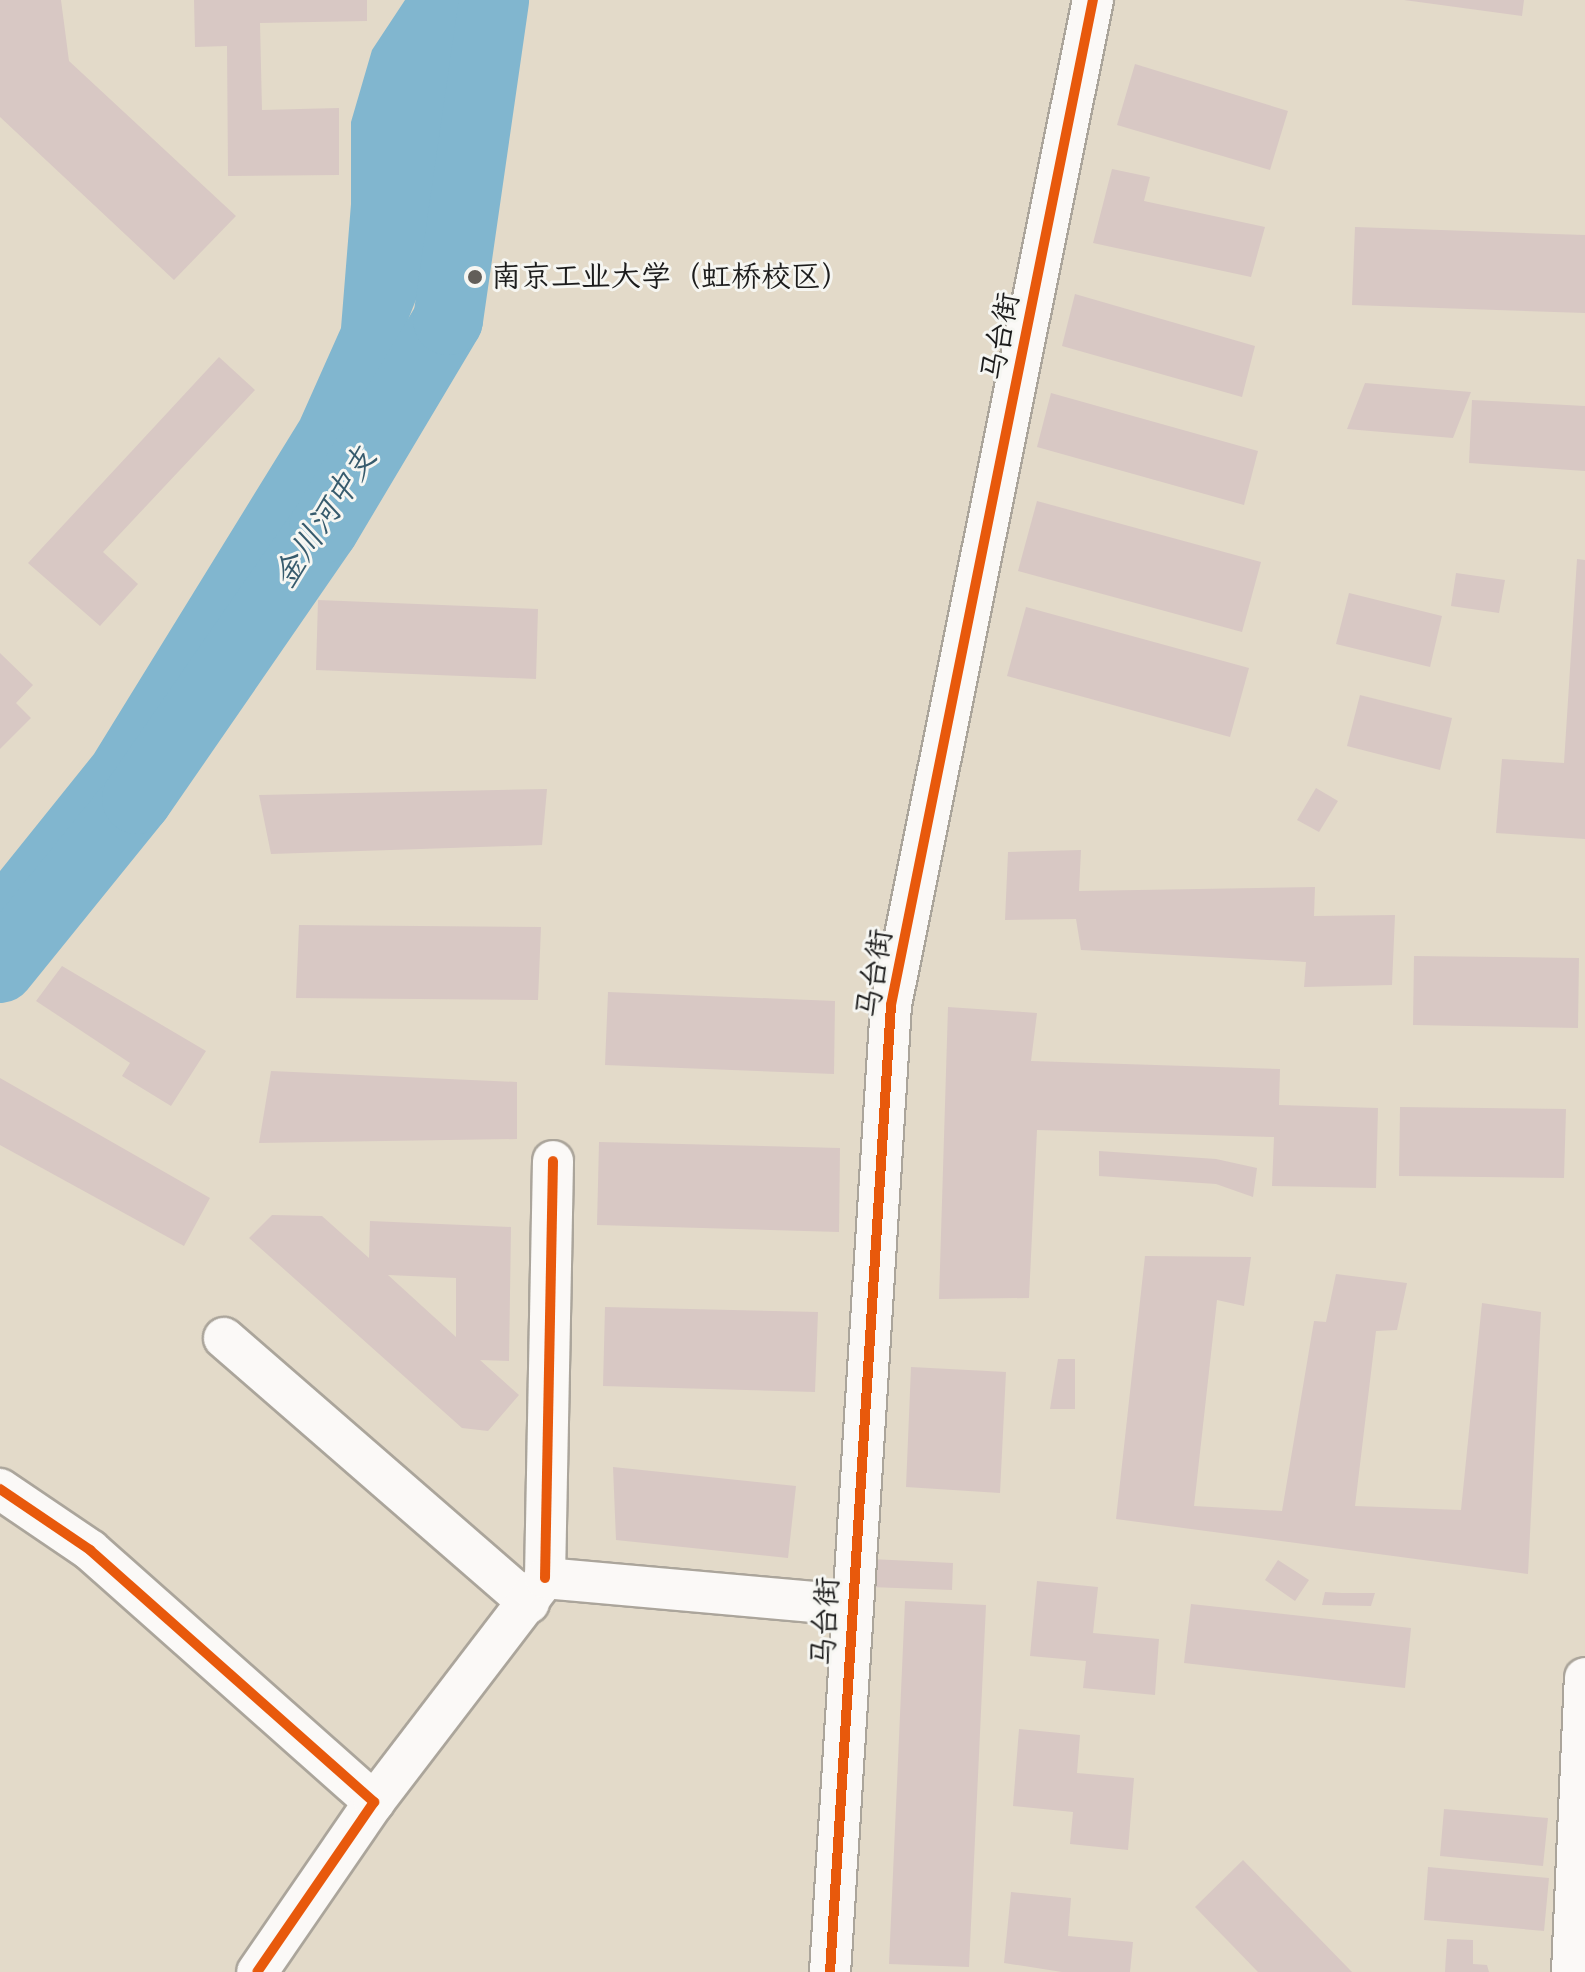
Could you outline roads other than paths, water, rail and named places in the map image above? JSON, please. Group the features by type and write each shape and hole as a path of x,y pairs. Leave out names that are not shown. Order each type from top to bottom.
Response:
{"street":[{"name":"马台街","path":"830,1972 850,1605 891,1005 1093,0"},
{"path":"257,1972 374,1802 537,1590 553,1161"},
{"path":"224,1338 537,1590 850,1605"},
{"path":"0,1489 90,1550 374,1802"},
{"path":"1572,1972 1585,1678"}],"water":[{"path":"405,0 499,0 474,73 445,227 392,360 157,738 0,939 0,871 94,754 300,420 341,328 351,204 351,122 372,50"}],"waterway":[{"name":"金川河中支","path":"0,968 137,799 324,528 448,320 494,0"}],"place":[{"name":"南京工业大学（虹桥校区）","path":"475,277"}]}
